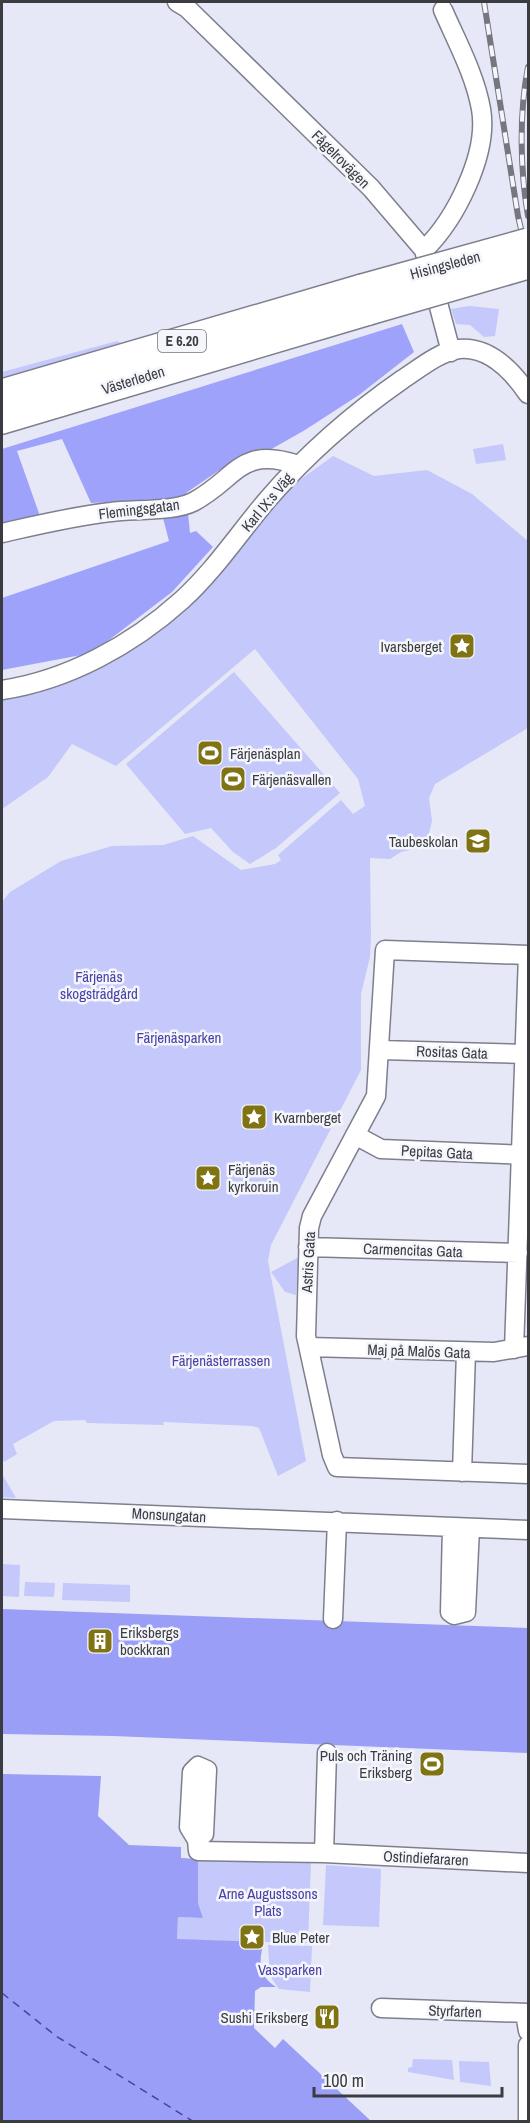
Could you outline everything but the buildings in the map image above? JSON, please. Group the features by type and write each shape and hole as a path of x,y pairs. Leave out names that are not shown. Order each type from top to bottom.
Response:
{"highway":[{"path":"495,252 517,233 528,230"},
{"name":"Hisingsleden","path":"365,300 528,242"},
{"name":"Hisingsleden","path":"365,300 528,265"},
{"name":"Västerleden","path":"2,393 365,300"},
{"name":"Västerleden","path":"2,420 365,300"}],"street":[{"name":"Fågelrovägen","path":"177,2 187,8 371,188 424,250 451,352"},
{"path":"424,250 442,231 462,196 474,165 482,126 481,111 473,80 443,10"},
{"name":"Karl IX:s Väg","path":"2,690 71,671 101,657 135,636 182,600 207,574 298,465 395,385 428,362 461,349 489,354 514,373 528,394"},
{"name":"Flemingsgatan","path":"2,532 97,514 171,507 192,502 246,461 266,458 298,465"},
{"name":"Astris Gata","path":"528,955 385,950 376,1096 312,1216 308,1247 305,1316 309,1347 332,1455 337,1467 528,1474"},
{"path":"521,1348 518,1253 525,1155 524,1054 528,955"},
{"name":"Rositas Gata","path":"380,1050 524,1054"},
{"name":"Pepitas Gata","path":"355,1135 381,1149 525,1155"},
{"name":"Carmencitas Gata","path":"308,1247 518,1253"},
{"name":"Maj på Malös Gata","path":"309,1347 466,1352 521,1348"},
{"path":"462,1472 466,1352"},
{"name":"Monsungatan","path":"2,1509 528,1530"},
{"path":"333,1619 337,1521"},
{"path":"324,1854 327,1753"},
{"name":"Ostindiefararen","path":"197,1840 198,1851 528,1863"},
{"name":"Styrfarten","path":"381,2008 527,2013"},
{"path":"527,2013 528,2031"},
{"path":"528,2044 528,2121"}],"green space":[{"path":"469,306 499,309 495,336 484,337 470,325 456,324 451,309"},
{"path":"117,341 121,343 2,379 2,372"},
{"path":"503,444 506,460 476,464 473,449"},
{"name":"Färjenäsparken","path":"333,456 374,476 427,470 472,494 528,541 528,728 435,784 429,798 432,821 426,846 401,852 390,859 370,858 371,938 370,957 361,994 361,1070 271,1245 268,1261 306,1461 278,1476 259,1428 252,1426 163,1422 164,1425 87,1423 85,1420 54,1421 13,1444 17,1454 4,1462 2,1458 2,902 10,892 61,861 112,846 163,845 193,836 241,870 275,864 281,860 278,855 341,800 353,814 365,806 358,779 255,649 116,766 72,744 48,777 2,809 2,699 39,693 123,655 192,603 290,487"},
{"name":"Färjenäsvallen","path":"234,672 340,793 276,848 250,864 233,852 211,828 185,834 126,764"},
{"path":"299,1257 296,1295 285,1292 271,1272"},
{"path":"2,1474 16,1498 2,1497"},
{"path":"2,1564 20,1565 19,1597 2,1596"},
{"path":"25,1582 55,1583 54,1597 24,1596"},
{"path":"63,1583 130,1585 130,1602 62,1600"},
{"name":"Arne Augustssons Plats","path":"198,1859 311,1862 308,1943 177,1940 178,1917 203,1918 198,1903"},
{"path":"326,1865 381,1869 379,1927 323,1925"},
{"name":"Vassparken","path":"268,1945 312,1946 310,1992 279,1989 270,1976"},
{"path":"413,2059 452,2060 454,2080 408,2072 408,2068 412,2067"},
{"path":"459,2061 489,2062 491,2086 460,2082"}],"shaded area":[{"path":"402,324 414,352 359,395 305,430 261,455 240,456 186,493 190,533 196,531 213,547 172,592 92,653 2,670 2,598 169,541 158,499 91,503 62,439 17,451 41,519 2,529 2,449"},
{"path":"2,1609 528,1628 528,1753 113,1736 2,1734"},
{"path":"2,1774 101,1776 98,1816 129,1845 181,1847 181,1858 198,1859 198,1903 203,1918 178,1917 177,1939 264,1942 261,1968 266,1978 276,1987 261,1987 255,1991 254,2028 275,2048 283,2039 371,2121 2,2122"}],"ferry route":[{"path":"2,1993 56,2036 194,2122"}],"railway":[{"path":"484,2 518,216 528,259"},
{"path":"528,67 523,104 522,142 523,180 528,216"}],"place":[{"name":"Ivarsberget","path":"462,646"},
{"name":"Färjenäsplan","path":"210,753"},
{"name":"Färjenäsvallen","path":"233,779"},
{"name":"Taubeskolan","path":"478,841"},
{"name":"Kvarnberget","path":"254,1117"},
{"name":"Färjenäs kyrkoruin","path":"208,1178"},
{"name":"Eriksbergs bockkran","path":"100,1641"},
{"name":"Puls och Träning Eriksberg","path":"432,1764"},
{"name":"Blue Peter","path":"252,1937"},
{"name":"Sushi Eriksberg","path":"327,2017"}],"park label":[{"name":"Färjenäs skogsträdgård","path":"99,984"},
{"name":"Färjenästerrassen","path":"221,1360"}]}
